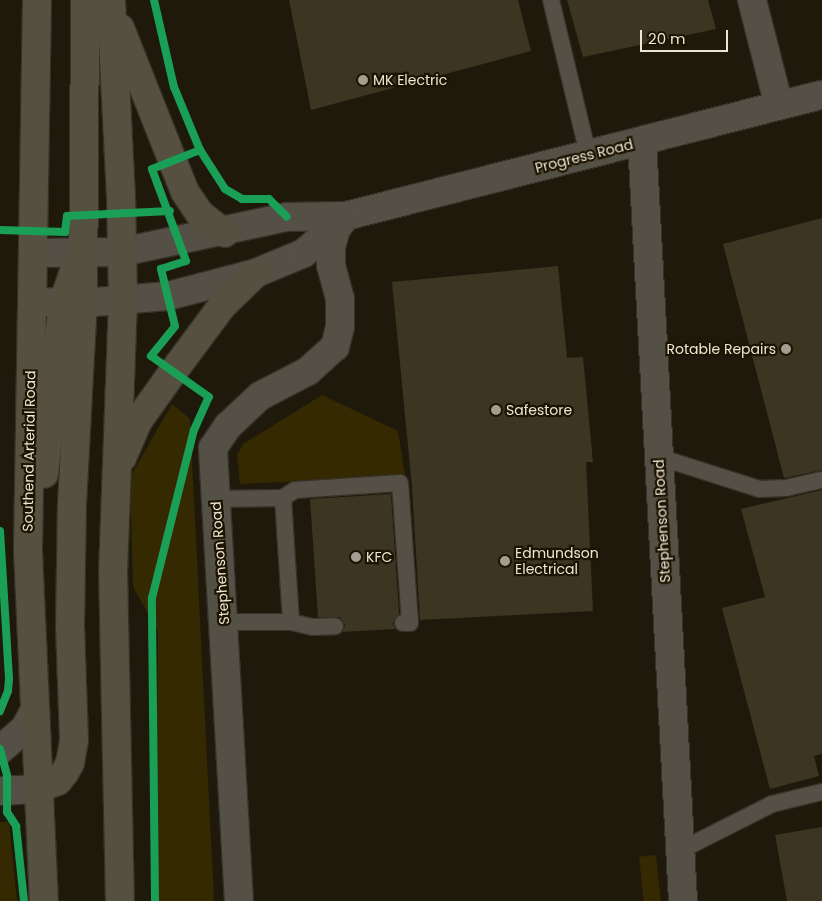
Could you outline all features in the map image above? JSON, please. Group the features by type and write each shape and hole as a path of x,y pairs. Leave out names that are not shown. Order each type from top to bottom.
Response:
{"highway":[{"name":"Southend Arterial Road","path":"37,0 28,551 37,789 44,901"},
{"path":"102,1 185,192 200,214 224,233"},
{"path":"102,1 122,252 123,300 116,479 113,664 120,901"},
{"path":"28,551 43,485 83,254 102,1"},
{"path":"116,479 125,446 138,421 222,306 256,273"},
{"path":"37,789 58,780 70,763 73,752 70,627 73,303"}],"street":[{"path":"752,0 778,106"},
{"name":"Progress Road","path":"34,254 122,252 224,233 287,217 346,216 822,95"},
{"name":"Stephenson Road","path":"642,141 683,901"},
{"name":"Progress Road","path":"32,302 73,303 168,296 256,273 286,263 304,253 346,216"},
{"name":"Stephenson Road","path":"239,901 213,448 228,426 260,396 308,371 334,347 340,327 340,299 331,247 336,229 346,216"},
{"path":"286,263 314,261 331,274 337,286"},
{"path":"0,750 25,728 34,711"},
{"path":"0,791 37,789"}],"lane":[{"path":"551,0 588,154"},
{"path":"659,457 759,489 786,488 822,480"},
{"path":"216,499 283,498 295,490 400,483 410,623 403,623"},
{"path":"283,498 291,622"},
{"path":"223,622 291,622 312,627 335,626"},
{"path":"681,850 772,804 822,792"}],"shaded area":[{"path":"322,395 398,431 405,476 240,484 237,455 243,444"},
{"path":"172,404 190,419 214,901 157,901 155,866 158,631 133,587 130,477"},
{"path":"0,822 9,822 17,901 0,901"},
{"path":"656,855 661,901 644,901 639,857"}],"building":[{"name":"MK Electric","path":"289,0 518,0 531,51 311,110"},
{"path":"567,0 708,0 716,29 583,57"},
{"name":"Rotable Repairs","path":"822,218 822,470 784,478 723,244"},
{"path":"558,266 567,358 583,357 593,462 586,462 593,611 420,620 412,487 392,282"},
{"path":"822,490 822,754 814,756 819,776 770,789 722,608 765,597 741,509"},
{"name":"KFC","path":"391,494 399,614 393,623 395,629 342,632 345,625 340,617 318,617 310,499"},
{"path":"822,827 822,901 787,901 775,835"}],"cycle path":[{"path":"154,0 174,87 200,150 225,189 242,199 269,199 287,217"},
{"path":"155,901 152,598 194,430 209,397 151,356 175,326 161,269 186,261 152,169 200,150"},
{"path":"0,230 65,232 67,216 170,211"},
{"path":"0,531 9,679 8,691 0,711"},
{"path":"0,749 7,776 7,812 16,826 24,901"}],"place":[{"name":"MK Electric","path":"363,80"},
{"name":"Rotable Repairs","path":"786,349"},
{"name":"Safestore","path":"496,410"},
{"name":"KFC","path":"356,557"},
{"name":"Edmundson Electrical","path":"505,561"}]}
